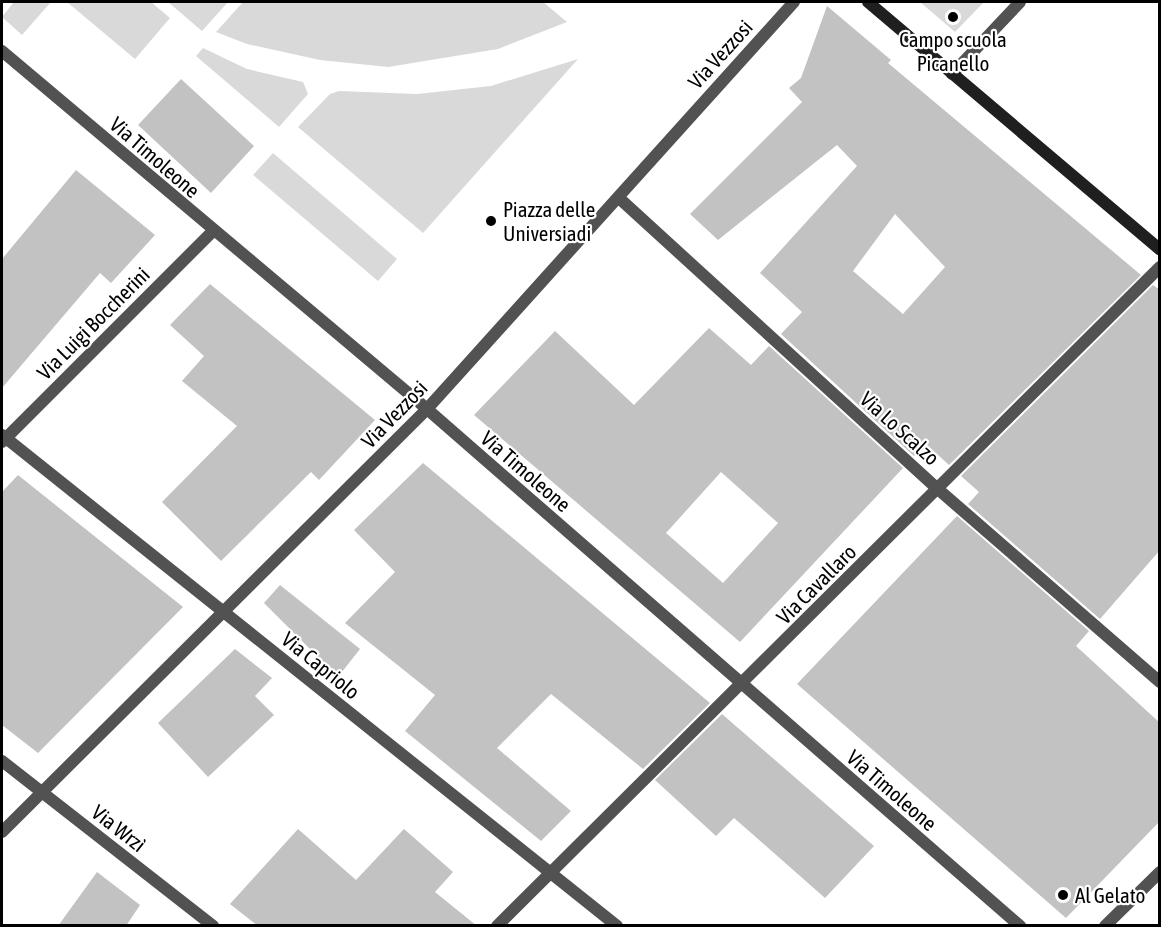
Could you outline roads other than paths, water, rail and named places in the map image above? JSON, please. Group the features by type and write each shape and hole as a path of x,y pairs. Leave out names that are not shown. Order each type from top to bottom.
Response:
{"main road":[{"path":"868,2 1160,250"}],"street":[{"name":"Via Vezzosi","path":"2,832 225,613 427,409 794,2"},
{"path":"952,74 1020,2"},
{"name":"Via Timoleone","path":"2,51 213,232 427,409 740,686 1020,926"},
{"name":"Via Lo Scalzo","path":"619,198 939,490 1160,682"},
{"name":"Via Luigi Boccherini","path":"3,438 213,232"},
{"name":"Via Cavallaro","path":"497,926 549,872 939,490 1160,267"},
{"name":"Via Capriolo","path":"3,438 617,926"},
{"name":"Via Wrzì","path":"2,761 213,926"},
{"path":"1105,926 1160,872"}],"place":[{"name":"Campo scuola Picanello","path":"953,17"},
{"name":"Piazza delle Universiadi","path":"491,221"},
{"name":"Al Gelato","path":"1063,895"}]}
